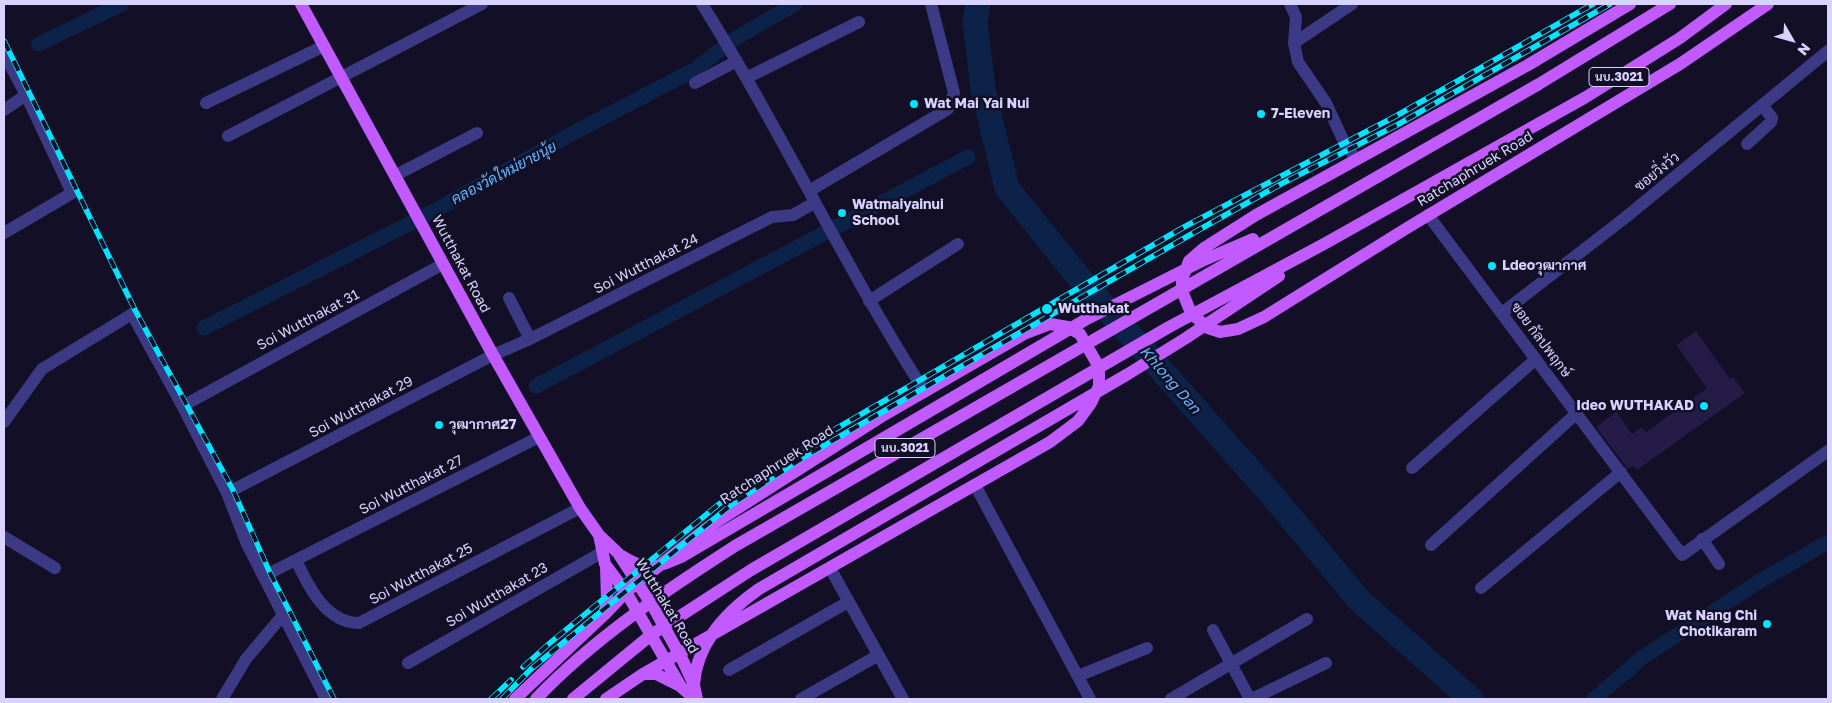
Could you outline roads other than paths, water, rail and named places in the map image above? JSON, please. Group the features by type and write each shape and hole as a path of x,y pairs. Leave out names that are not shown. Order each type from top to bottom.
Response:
{"main road":[{"name":"Wutthakat Road","path":"301,4 493,355 580,508 599,536 618,553 638,582 680,654 694,685 696,699"},
{"name":"Ratchaphruek Road","path":"1630,4 1528,65 1256,215 1204,248 1189,261 1182,280 1182,291 1187,307 1200,322 1220,332 1238,329 1264,317 1428,215 1680,64 1768,4"},
{"path":"1647,19 1662,4"},
{"name":"นบ.3021","path":"536,699 591,649 630,618 735,546 1293,224 1472,123 1670,4"},
{"name":"Ratchaphruek Road","path":"573,699 651,635 751,570 1169,327 1324,244 1506,142 1633,68 1726,4"},
{"path":"618,553 634,564 653,568 695,549 906,424 1120,301 1204,260 1293,224"},
{"path":"694,685 695,667 710,636 738,604 759,589 1186,338 1324,244"},
{"name":"Ratchaphruek Road","path":"515,699 653,568 707,528 758,494 884,415 1024,334 1050,324 1068,327 1080,334 1091,349 1099,367 1099,386 1091,403 1078,421 1050,442 643,674 606,699"},
{"name":"Wutthakat Road","path":"599,536 603,558 626,592 681,686 696,699"},
{"path":"603,558 607,601 604,615"},
{"path":"643,674 656,674 681,686"}],"street":[{"path":"228,136 482,4"},
{"path":"702,4 731,51 869,301 925,392"},
{"name":"Soi Wutthakat 24","path":"493,355 530,339 772,217 793,215 811,197 948,109 954,93 932,4"},
{"path":"1290,4 1296,17 1294,44 1298,62 1326,103 1344,142 1356,159"},
{"path":"1294,44 1352,4"},
{"path":"746,78 859,22"},
{"path":"206,103 324,46"},
{"path":"695,82 731,51"},
{"name":"ซอยวิ่งวัว","path":"1502,313 1626,217 1828,51"},
{"path":"4,54 26,95 72,193 4,232"},
{"path":"4,110 26,95"},
{"path":"1747,144 1771,122 1772,118 1762,105"},
{"path":"396,175 477,134"},
{"name":"ซอย กัลปพฤกษ์","path":"1428,215 1682,554 1702,539"},
{"path":"869,301 958,244"},
{"name":"Soi Wutthakat 31","path":"188,404 444,264"},
{"path":"509,298 530,339"},
{"path":"4,422 42,369 132,314 182,405 226,493 247,544 326,699"},
{"name":"Soi Wutthakat 29","path":"226,493 493,355"},
{"path":"1412,468 1536,359"},
{"path":"1431,545 1577,413"},
{"name":"Soi Wutthakat 27","path":"264,576 539,437"},
{"path":"1718,564 1702,539 1828,451"},
{"path":"1481,588 1621,472"},
{"path":"975,485 1090,699"},
{"name":"Soi Wutthakat 25","path":"296,560 312,593 321,603 350,623 359,623 580,508"},
{"path":"4,537 55,568"},
{"name":"Soi Wutthakat 23","path":"408,663 603,558"},
{"path":"830,568 877,656 903,699"},
{"path":"729,670 848,602"},
{"path":"222,699 246,659 283,615"},
{"path":"1171,699 1307,618"},
{"path":"1213,630 1251,699 1326,663"},
{"path":"1078,676 1147,648"},
{"path":"801,699 877,656"}],"waterway":[{"path":"39,44 122,4"},
{"name":"คลองวัดใหม่ยายนุ้ย","path":"204,328 434,211 575,132 694,70 736,38 795,4"},
{"name":"Khlong Dan","path":"978,4 975,21 983,89 1007,188 1076,274 1271,494 1359,600 1471,699"},
{"path":"536,386 968,157"},
{"path":"1594,699 1643,657 1760,581 1828,542"}],"railway":[{"path":"757,479 808,445 1184,227 1396,116 1593,4"},
{"path":"502,699 531,669 731,505 804,457 1195,232 1281,184 1397,125 1610,4"},
{"path":"4,41 135,310 233,490 270,573 334,699"},
{"path":"523,667 719,504 736,493"},
{"path":"491,699 511,680"}],"place":[{"name":"Wat Mai Yai Nui","path":"914,104"},
{"name":"7-Eleven","path":"1261,114"},
{"name":"Watmaiyainui School","path":"842,213"},
{"name":"Ldeoวุฒากาศ","path":"1492,266"},
{"name":"Wutthakat","path":"1047,309"},
{"name":"Ideo WUTHAKAD","path":"1704,406"},
{"name":"วุฒากาศ27","path":"439,425"},
{"name":"Wat Nang Chi Chotikaram","path":"1767,624"}]}
